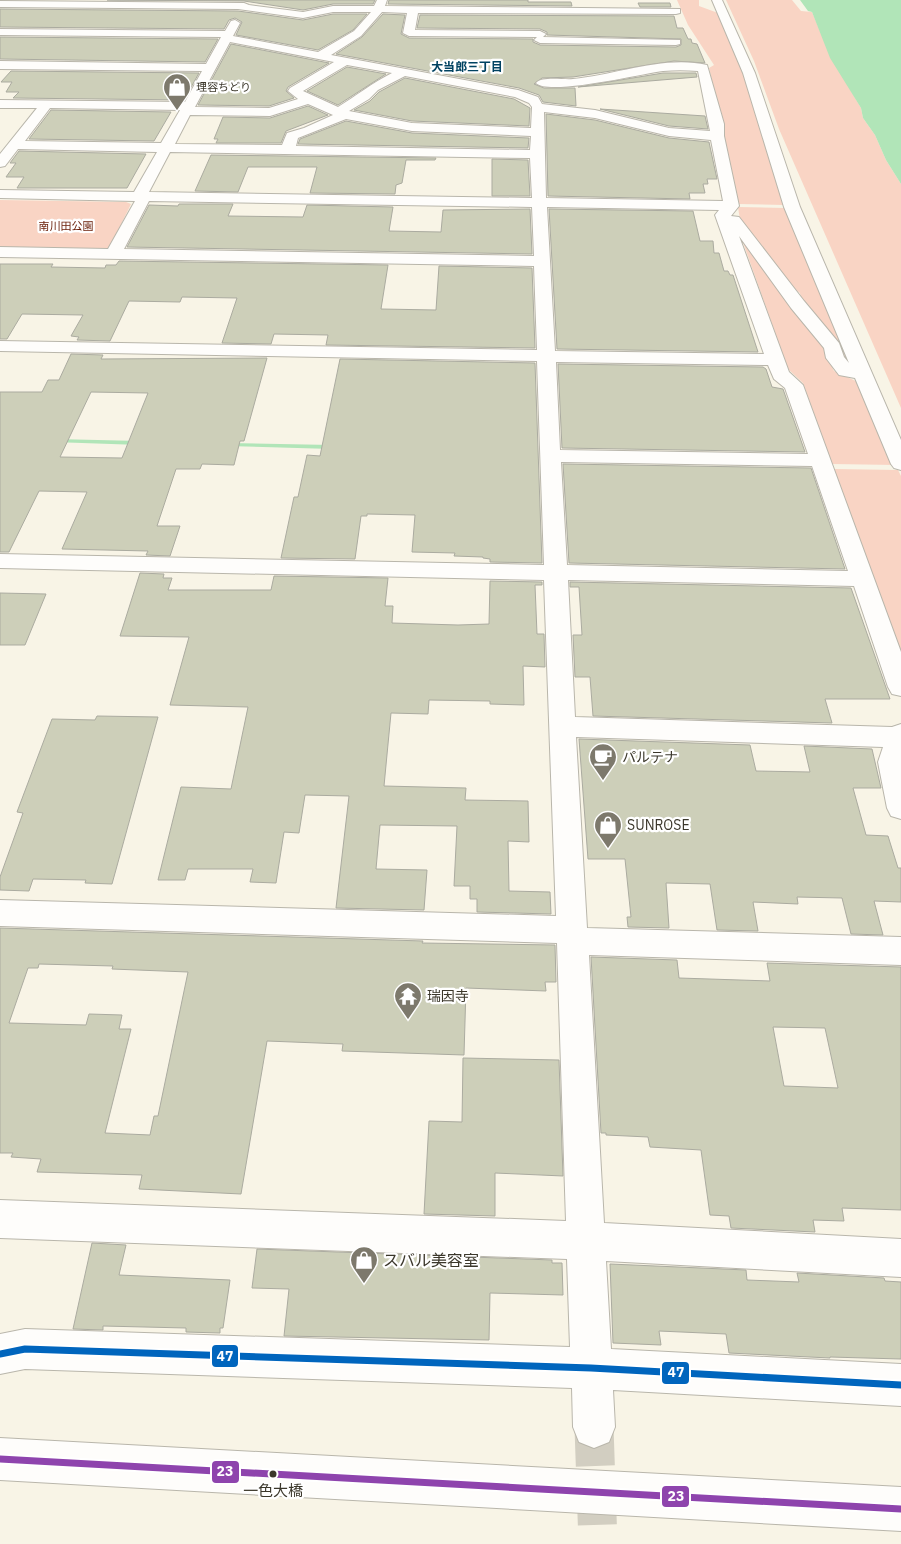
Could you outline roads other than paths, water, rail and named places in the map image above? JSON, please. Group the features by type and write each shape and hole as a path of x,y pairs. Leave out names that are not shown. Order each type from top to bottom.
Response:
{"main road":[{"path":"704,0 711,6 719,4 750,73 792,207 901,464"},
{"path":"6,51 53,2"},
{"path":"0,4 53,2 245,4 303,15 333,9 380,4 413,9 538,5 676,11"},
{"path":"113,254 187,109 210,68 231,37 245,4"},
{"path":"321,55 356,35 380,4"},
{"path":"538,5 542,35"},
{"path":"413,9 405,30 409,33 542,35 676,42"},
{"path":"268,24 289,13"},
{"path":"364,26 382,28"},
{"path":"0,32 231,37 518,94 536,104 595,114 668,132 716,136"},
{"path":"231,37 254,32"},
{"path":"346,60 321,77 294,91 306,100 342,113 376,122 473,131 538,132"},
{"path":"0,65 210,68"},
{"path":"594,1427 537,154 536,104 542,96 542,76 563,85 638,72 694,66 703,68 717,124 716,136 727,210 781,375 794,385 901,687"},
{"path":"288,150 292,136 309,131 342,113 374,87 404,72"},
{"path":"321,77 339,80"},
{"path":"356,83 374,87"},
{"path":"0,104 270,112 306,100"},
{"path":"0,163 47,104"},
{"path":"14,145 537,154"},
{"path":"0,194 540,204 727,210"},
{"path":"727,210 786,286 797,304 833,347 835,358 846,371 862,373"},
{"path":"0,252 543,261"},
{"path":"0,346 776,360"},
{"path":"552,456 821,460"},
{"path":"0,560 863,579"},
{"path":"563,727 900,736 892,762 901,808"},
{"path":"0,913 572,935 901,952"},
{"path":"0,1219 586,1241 901,1258"},
{"path":"0,1354 25,1349 591,1368 901,1385"},
{"path":"0,1459 901,1509"}],"waterway":[{"path":"55,441 140,443"},
{"path":"228,445 332,447"}],"tunnel":[{"path":"594,1427 598,1544"}],"place":[{"name":"理容ちどり","path":"177,111"},
{"name":"パルテナ","path":"603,781"},
{"name":"SUNROSE","path":"608,849"},
{"name":"瑞因寺","path":"408,1020"},
{"name":"スバル美容室","path":"364,1284"},
{"name":"一色大橋","path":"273,1474"}],"district":[{"name":"大当郎三丁目","path":"467,66"}],"park label":[{"name":"南川田公園","path":"66,226"}]}
